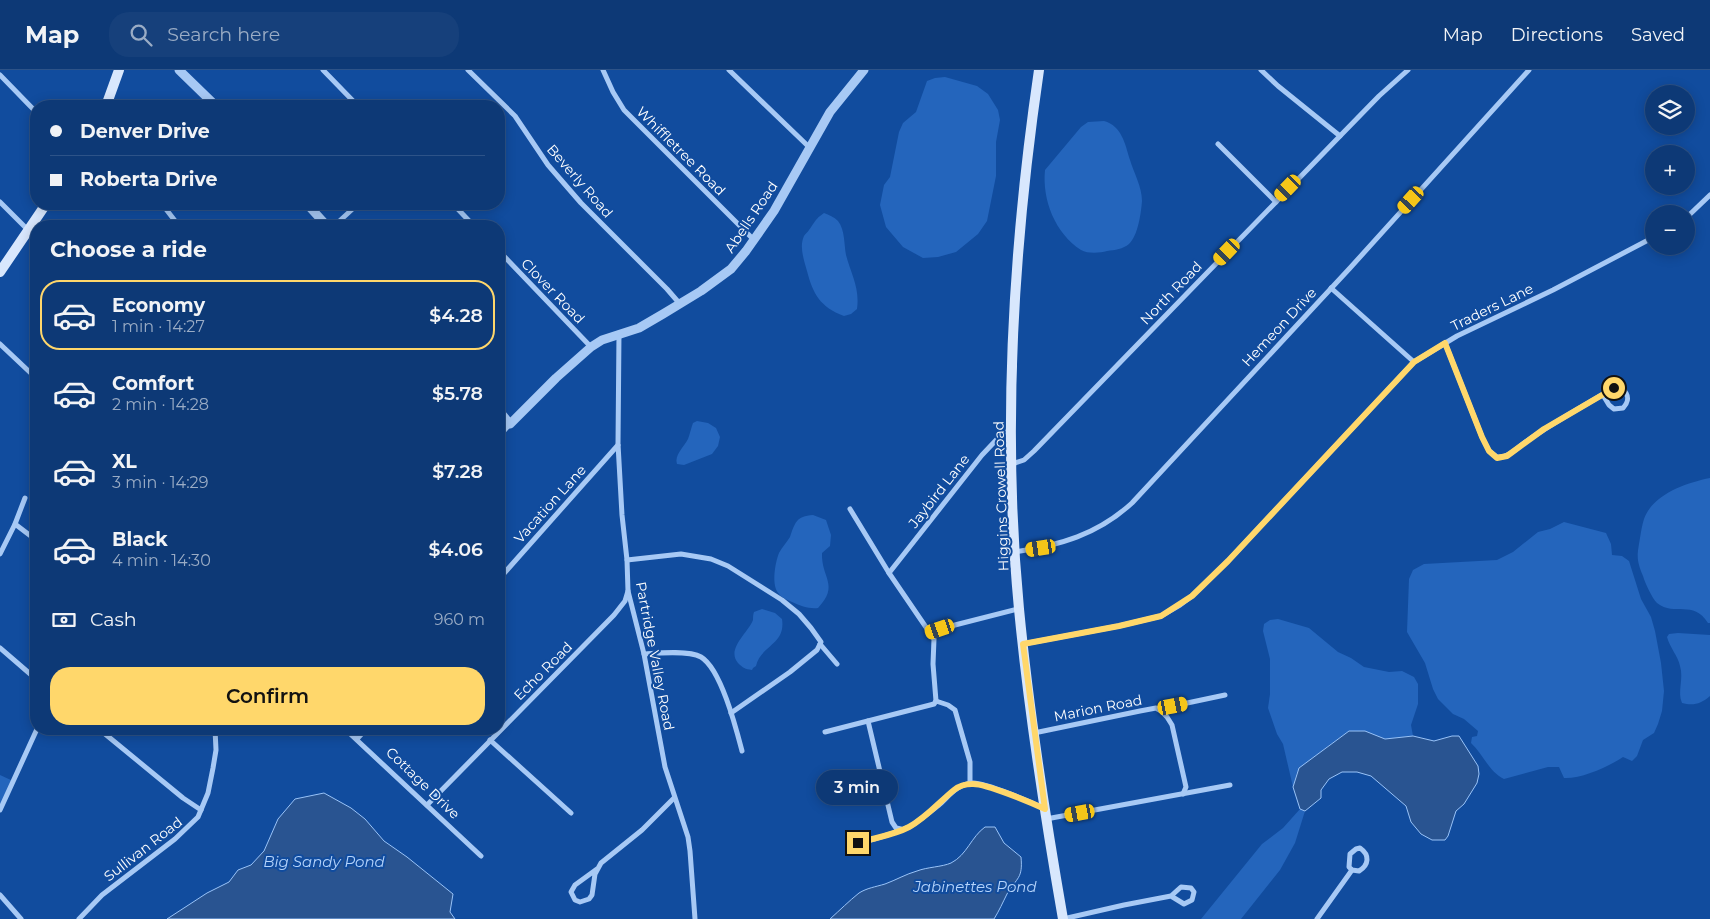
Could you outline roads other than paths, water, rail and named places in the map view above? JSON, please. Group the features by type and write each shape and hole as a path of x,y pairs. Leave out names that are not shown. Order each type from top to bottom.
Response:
{"main road":[{"path":"108,100 119,70"},
{"name":"Higgins Crowell Road","path":"1039,70 1018,243 1013,341 1012,464 1015,552 1023,644 1034,733 1063,919"},
{"path":"0,272 28,231"}],"street":[{"path":"179,70 210,100"},
{"path":"322,70 352,100"},
{"name":"Beverly Road","path":"468,70 499,100"},
{"name":"Whiffletree Road","path":"603,70 624,110 754,240"},
{"name":"Abells Road","path":"591,347 619,333 639,328 701,292 731,269 754,240 784,194 830,112 864,70"},
{"path":"1261,70 1267,72 1340,136"},
{"name":"North Road","path":"1012,464 1024,460 1034,451 1340,136 1408,70"},
{"name":"Hemeon Drive","path":"1015,552 1041,548 1073,539 1092,532 1118,516 1142,493 1331,288 1529,70"},
{"path":"732,71 809,147"},
{"path":"0,75 30,106"},
{"name":"Beverly Road","path":"505,106 515,116 548,165 581,203 680,304"},
{"path":"1218,144 1276,202"},
{"path":"1695,209 1710,195"},
{"path":"0,202 28,231"},
{"path":"167,210 174,220"},
{"path":"312,210 322,220"},
{"path":"341,220 351,210"},
{"path":"459,210 468,220"},
{"name":"Traders Lane","path":"1023,644 1161,616 1186,601 1228,561 1414,362 1445,343 1553,290 1645,242"},
{"name":"Clover Road","path":"505,257 591,347"},
{"path":"1331,288 1414,362"},
{"name":"Partridge Valley Road","path":"619,333 618,444 628,591 644,654 665,766 674,798 685,826 690,851 695,919"},
{"path":"1445,343 1482,437 1489,451 1497,458 1507,456 1544,429 1603,394 1614,388 1621,388 1627,394 1627,403 1623,408 1614,409 1609,405 1603,394"},
{"path":"0,344 30,372"},
{"path":"505,429 556,378 591,347"},
{"path":"505,418 510,424"},
{"name":"Jaybird Lane","path":"889,572 982,455 1000,436 1012,429"},
{"name":"Vacation Lane","path":"505,572 618,444"},
{"path":"0,554 25,498"},
{"path":"850,509 934,639 933,664 936,702"},
{"path":"15,524 30,535"},
{"path":"627,560 681,554 711,559 728,566 782,600 799,614 837,664"},
{"name":"Echo Road","path":"505,725 614,615 625,601 628,591"},
{"path":"930,633 1019,608"},
{"path":"731,713 790,672 817,650 820,644"},
{"path":"0,648 30,674"},
{"path":"644,654 672,653 700,657 710,665 731,713 742,751"},
{"name":"Marion Road","path":"1034,733 1156,708 1161,711 1173,706 1225,695"},
{"path":"824,732 936,702 948,705 955,710 970,762 970,784"},
{"path":"1161,711 1172,725 1186,787 1183,794"},
{"path":"868,721 892,822 896,828 901,830"},
{"path":"0,810 34,735"},
{"path":"106,735 201,810"},
{"name":"Sullivan Road","path":"79,919 102,895 188,828 198,817 208,792 216,750 215,735"},
{"name":"Cottage Drive","path":"352,735 481,856"},
{"path":"357,739 361,735"},
{"name":"Echo Road","path":"427,805 495,735"},
{"path":"490,740 571,813"},
{"path":"853,844 909,827 938,805 955,789 970,784 985,785 1032,803 1046,814 1183,794 1230,785"},
{"path":"597,870 589,899 580,902 575,900 571,892 575,885 597,870 610,856 642,830 674,798"},
{"path":"1360,848 1368,857 1366,864 1359,871 1352,870 1349,867 1350,854 1360,848"},
{"path":"1317,919 1352,870"},
{"path":"0,895 21,919"},
{"path":"1063,919 1115,906 1171,896"}],"water":[{"path":"1349,731 1365,731 1385,739 1413,736 1434,741 1459,736 1478,766 1479,774 1477,783 1464,804 1456,811 1445,840 1432,840 1421,834 1411,822 1406,806 1371,776 1357,772 1342,772 1329,779 1321,790 1321,798 1305,811 1300,809 1293,787 1299,768"},
{"name":"Big Sandy Pond","path":"324,793 351,808 365,819 384,841 453,894 450,912 455,919 167,919 207,893 229,882 238,870 251,865 264,851 278,819 295,799"},
{"name":"Jabinettes Pond","path":"985,827 995,827 1004,843 1021,857 1019,877 1007,894 994,919 830,919 862,891 921,870 951,863 961,855"}]}
